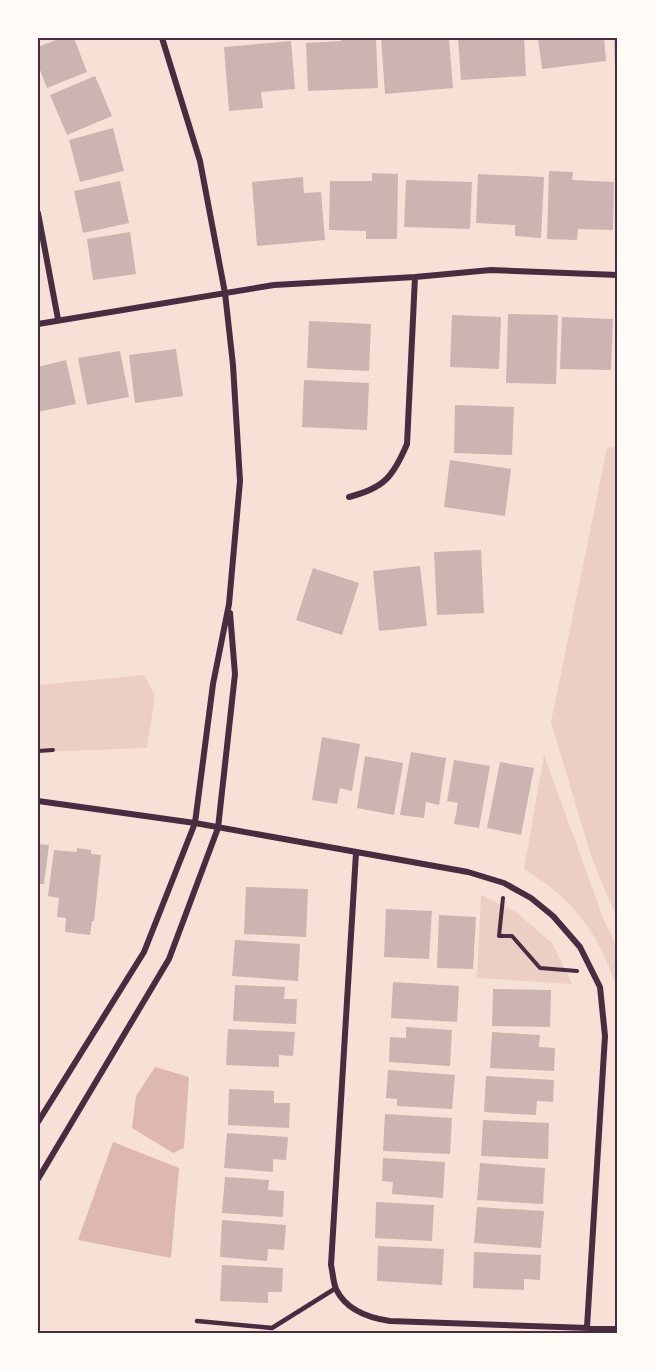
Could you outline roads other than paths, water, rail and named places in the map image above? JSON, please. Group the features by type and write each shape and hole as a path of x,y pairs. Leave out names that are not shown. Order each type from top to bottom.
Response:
{"street":[{"path":"38,1122 144,952 195,824 213,684 230,604 240,481 233,365 225,293 201,161 162,38"},
{"path":"38,213 58,319"},
{"path":"38,324 274,285 491,270 618,275"},
{"path":"349,497 370,491 386,480 398,466 407,444 415,277"},
{"path":"38,1179 169,959 218,828 235,674 230,604"},
{"path":"38,801 195,824 468,872 504,883 531,898 553,916 580,947 600,987 605,1036 587,1327"},
{"path":"356,853 331,1265 336,1288 342,1298 356,1311 372,1318 390,1321 618,1329"}],"lane":[{"path":"197,1321 272,1328 336,1288"}]}
